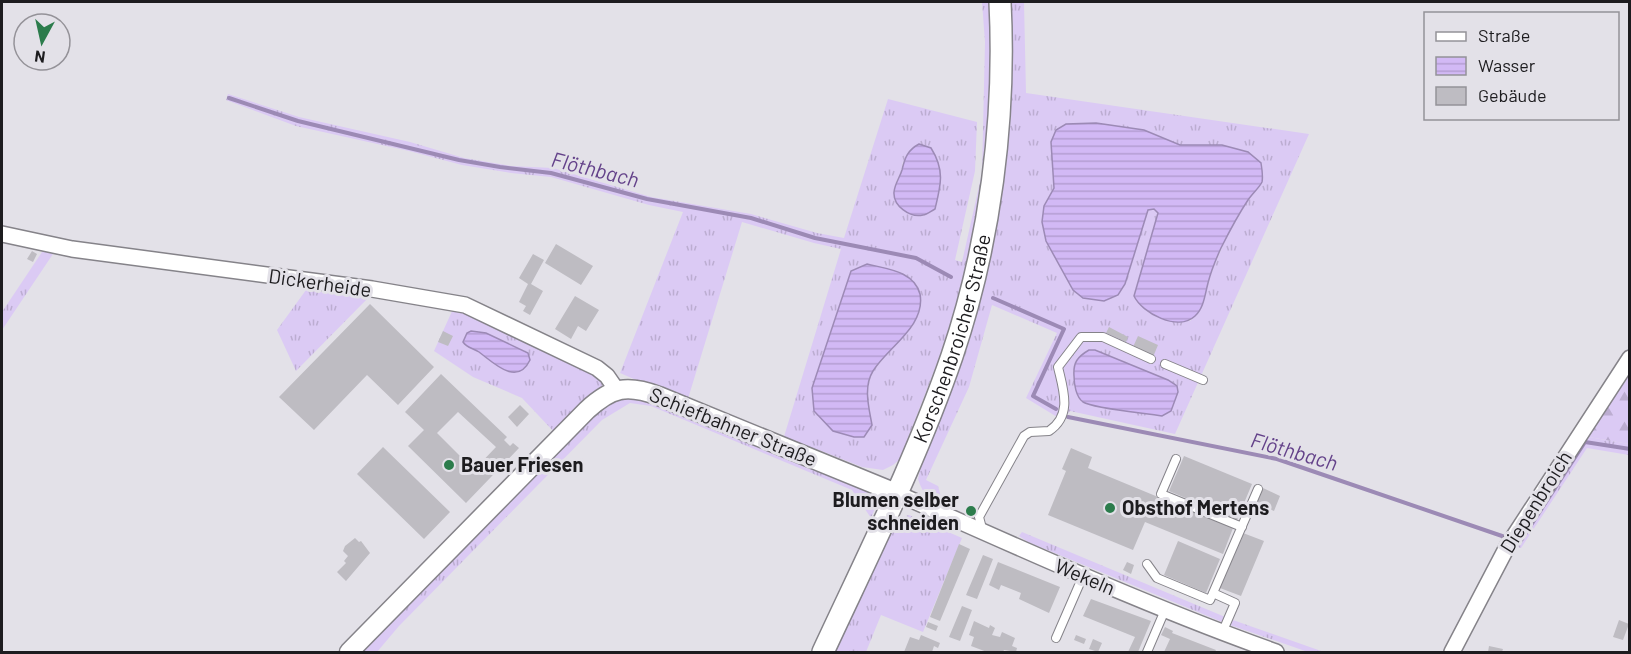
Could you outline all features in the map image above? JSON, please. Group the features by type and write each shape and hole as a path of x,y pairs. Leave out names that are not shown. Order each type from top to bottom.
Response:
{"main road":[{"name":"Korschenbroicher Straße","path":"823,652 896,493 953,354 982,239 992,182 999,114 1000,2"}],"street":[{"name":"Dickerheide","path":"2,234 72,249 465,305 597,368 607,376 616,390"},
{"name":"Diepenbroich","path":"1452,652 1507,547 1629,358"},
{"name":"Schiefbahner Straße","path":"616,390 632,389 659,396 896,493"},
{"path":"349,652 587,410 616,390"},
{"name":"Wekeln","path":"896,493 983,534 1083,576 1222,633 1276,652"}],"lane":[{"path":"983,534 979,517 1024,436 1030,432 1048,431 1057,422 1065,404 1058,367 1081,337 1102,337 1151,359"},
{"path":"1165,364 1203,380"},
{"path":"1176,459 1161,494 1242,527"},
{"path":"1147,564 1157,578 1210,600 1258,489"},
{"path":"1056,638 1083,576"},
{"path":"1213,593 1235,603 1222,633"},
{"path":"1147,652 1165,610"}],"green space":[{"path":"982,2 993,2 989,176 953,322 900,459 883,470 862,467 819,450 783,440 841,249 742,222 687,402 620,373 683,212 649,205 551,177 462,165 296,126 226,100 228,94 299,117 410,142 464,158 511,166 553,168 651,197 751,214 817,233 844,238 888,99 977,122 975,171 955,260 962,262 982,173 985,42","holes":["903,161 935,209 925,215 917,216 896,182","867,264 913,324 872,372 867,390 868,404 812,388 851,271"]},
{"path":"1008,2 1024,2 1026,93 1309,134 1175,434 1070,411 1062,420 1026,398 1057,333 992,305 969,387 926,480 938,486 942,501 936,502 924,492 918,479 1010,90 1012,35","holes":["1144,130 1180,145 1222,145 1261,182 1229,232 1200,307 1190,321 1134,296 1158,213 1154,209 1148,210 1125,284 1057,258 1046,240 1044,206 1054,188","1073,370 1162,416 1109,408 1083,401 1076,391"]},
{"path":"44,249 55,251 2,330 2,312"},
{"path":"306,290 370,296 296,371 277,330"},
{"path":"453,309 472,312 593,371 602,381 602,388 556,434 522,398 473,377 434,351"},
{"path":"1629,365 1629,444 1583,436"},
{"path":"630,395 652,398 861,487 872,495 876,506 871,518 852,490 651,406 630,403 602,420 399,626 377,652 357,652 580,425 614,398"},
{"path":"1583,436 1629,444 1629,455 1587,448 1521,548 1514,546"},
{"path":"909,515 962,538 923,632 881,615 866,652 833,652 893,527 899,518"},
{"path":"1022,532 1230,619 1324,652 1308,652 1227,624 1028,542 1019,536"}],"water":[{"path":"1096,123 1144,130 1180,145 1222,145 1248,152 1261,163 1262,182 1244,206 1221,248 1200,309 1188,320 1170,321 1152,314 1134,296 1158,213 1154,209 1148,210 1125,284 1118,295 1104,301 1083,298 1073,290 1046,241 1042,222 1044,206 1054,188 1051,142 1056,130 1066,124"},
{"path":"919,144 931,148 938,163 939,192 935,209 926,214 913,215 899,206 894,192 906,158 910,151"},
{"path":"867,264 899,272 912,280 920,294 920,306 912,326 873,371 867,391 872,425 864,437 854,437 833,431 814,411 812,388 851,271"},
{"path":"471,331 486,333 528,353 530,360 519,372 505,370 463,342 467,333"},
{"path":"1089,350 1095,350 1168,380 1177,386 1178,392 1171,411 1162,416 1109,409 1083,402 1076,390 1074,367 1081,355"}],"building":[{"path":"556,244 593,266 581,285 545,263"},
{"path":"32,251 37,254 33,262 27,259"},
{"path":"533,254 544,260 531,284 543,291 530,315 523,311 526,306 519,302 528,284 519,278"},
{"path":"575,296 599,310 586,331 578,326 571,339 555,329"},
{"path":"370,304 434,367 398,405 367,375 314,430 279,397"},
{"path":"1109,327 1128,337 1126,342 1106,333"},
{"path":"443,331 453,336 448,346 438,342"},
{"path":"1138,336 1158,345 1153,357 1133,347"},
{"path":"441,374 507,437 504,440 510,446 513,443 519,448 466,503 408,446 424,430 405,412","holes":["458,412 496,447 474,470 437,433"]},
{"path":"520,405 529,414 517,427 508,417"},
{"path":"383,447 450,512 424,539 357,474"},
{"path":"1071,448 1092,457 1088,468 1233,528 1223,554 1145,522 1133,550 1048,515 1066,471 1062,469"},
{"path":"1184,456 1252,484 1237,520 1169,491"},
{"path":"1263,488 1280,496 1274,511 1256,503"},
{"path":"1243,533 1264,541 1241,596 1220,588"},
{"path":"355,538 361,541 370,553 346,581 337,572 346,563 344,561 348,556 343,551 345,546"},
{"path":"1178,541 1220,559 1206,593 1164,575"},
{"path":"959,544 970,549 940,621 930,617"},
{"path":"983,555 993,559 977,599 966,595"},
{"path":"998,562 1060,587 1049,613 1019,599 1021,593 1001,585 999,590 989,585"},
{"path":"1127,562 1134,565 1131,574 1123,570"},
{"path":"1091,599 1151,621 1138,652 1128,652 1135,637 1083,616"},
{"path":"962,606 972,610 960,641 949,637"},
{"path":"1619,620 1629,624 1623,640 1613,637"},
{"path":"974,621 989,628 990,625 995,628 992,635 1000,637 1002,632 1015,638 1012,646 1017,648 1016,652 1004,650 1003,652 987,652 971,646 974,637 969,635"},
{"path":"928,622 938,626 936,631 926,627"},
{"path":"1165,627 1173,631 1172,633 1216,650 1215,652 1164,652 1170,639 1161,635"},
{"path":"921,635 940,643 938,648 934,646 932,652 904,652 910,637 919,640"},
{"path":"1076,635 1086,639 1084,644 1074,640"},
{"path":"1093,639 1102,643 1098,652 1089,649"},
{"path":"1489,646 1503,649 1502,652 1488,652"}],"waterway":[{"name":"Flöthbach","path":"229,98 298,121 459,160 551,173 647,199 751,218 815,238 916,258 951,277"},
{"name":"Flöthbach","path":"993,298 1064,329 1033,396 1056,409"},
{"name":"Flöthbach","path":"1068,417 1277,459 1505,537"},
{"name":"Flöthbach","path":"1517,541 1520,542 1585,442 1630,449"}],"place":[{"name":"Bauer Friesen","path":"449,465"},
{"name":"Obsthof Mertens","path":"1110,508"},
{"name":"Blumen selber schneiden","path":"971,511"}]}
